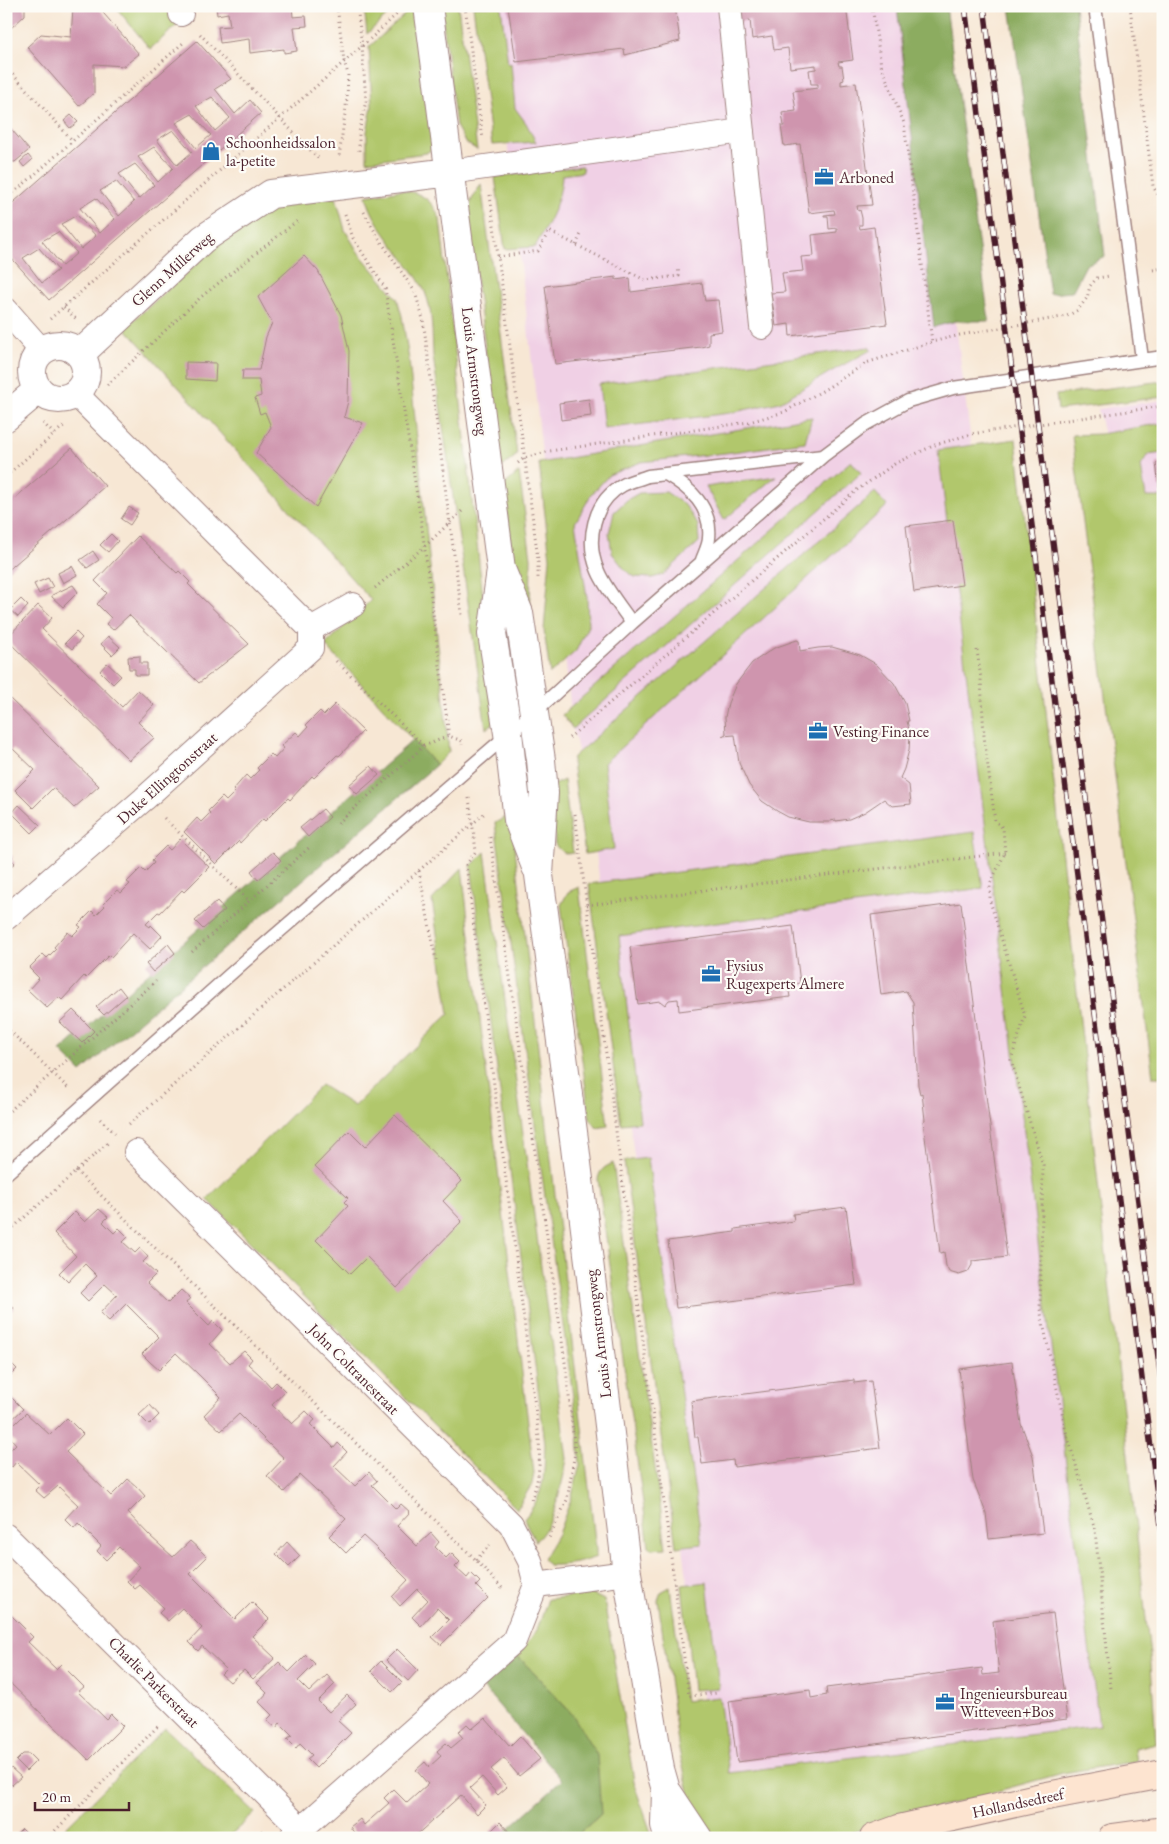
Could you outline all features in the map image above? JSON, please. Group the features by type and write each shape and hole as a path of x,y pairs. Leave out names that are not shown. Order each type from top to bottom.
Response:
{"main road":[{"name":"Hollandsedreef","path":"874,1838 899,1829 1042,1797 1163,1774"},
{"path":"1112,1838 1163,1831"}],"street":[{"name":"Louis Armstrongweg","path":"428,6 501,569 519,613 540,705 544,793 539,875 575,1147 627,1574 660,1770 666,1790 698,1838"},
{"path":"729,6 762,327"},
{"path":"450,172 742,131"},
{"name":"Glenn Millerweg","path":"80,354 204,239 271,194 450,172"},
{"path":"6,310 36,344 32,370 33,380 38,390 53,399 81,400 311,638"},
{"path":"36,344 61,345 74,349 80,354 86,367 81,400"},
{"path":"6,417 38,390"},
{"name":"Louis Armstrongweg","path":"501,569 492,634 508,733 518,820 539,875"},
{"name":"Duke Ellingtonstraat","path":"6,918 144,799 311,638 353,605"},
{"name":"John Coltranestraat","path":"136,1152 511,1524 530,1561 536,1585"},
{"name":"Charlie Parkerstraat","path":"6,1536 178,1706 296,1833 514,1641 536,1585"},
{"path":"536,1585 627,1574"},
{"name":"Louis Armstrongweg","path":"666,1790 665,1825 668,1838"}],"lane":[{"path":"1095,6 1142,359"},
{"path":"6,1174 823,456 866,424 908,401 953,388 1163,357"},
{"path":"632,623 598,571 591,546 593,522 604,501 622,485 648,476 823,456"},
{"path":"666,474 684,485 698,499 708,518 709,540 701,563"}],"path":[{"path":"330,160 339,157 347,99 348,74 344,61 337,6"},
{"path":"465,6 538,559 539,587"},
{"path":"872,6 881,66 904,123 932,342"},
{"path":"1130,6 1154,186 1163,204"},
{"path":"180,10 197,31 322,162"},
{"path":"36,344 279,118 399,12"},
{"path":"6,200 197,31"},
{"path":"6,67 73,141"},
{"path":"343,207 353,238 385,288 424,548 449,736"},
{"path":"6,476 81,400 201,297 302,218"},
{"path":"498,257 538,251 549,231 645,280 679,276 678,267"},
{"path":"576,245 581,234"},
{"path":"353,605 424,548 489,486 524,458 550,451 749,422 784,412 824,390 866,362 960,335 1067,316 1078,310 1087,298 1090,286 1097,278 1163,268"},
{"path":"311,638 424,746"},
{"path":"977,650 988,774 995,821 1003,828 1005,852 990,884 990,901 1025,1016 1011,1060 1043,1165 1040,1309 1066,1431 1094,1530 1111,1689"},
{"path":"540,705 562,728 565,741"},
{"path":"338,823 424,746 449,736 462,741 476,851 466,865 539,1438 540,1464 535,1490 530,1502 476,1560"},
{"path":"144,799 249,901"},
{"path":"574,808 689,1696 717,1693"},
{"path":"192,952 311,846"},
{"path":"587,906 1005,852"},
{"path":"419,870 436,960"},
{"path":"6,1114 156,981"},
{"path":"6,1027 136,1152"},
{"path":"76,1171 476,1560 502,1588"},
{"path":"48,1838 178,1706"}],"shaded area":[{"path":"492,6 915,6 1070,1214 1139,1730 715,1801 589,797 573,729"},
{"path":"1163,400 1163,521 1123,521 1098,409"}],"green space":[{"path":"115,6 168,6 182,21 150,49"},
{"path":"364,6 397,6 367,34"},
{"path":"414,6 433,145 431,150 426,153 367,161 367,132 372,106 369,47"},
{"path":"441,6 458,6 477,150 465,142 456,126"},
{"path":"473,6 501,6 508,64 511,63 515,108 536,142 492,145"},
{"path":"897,6 946,6 989,321 956,321 934,327"},
{"path":"1010,6 1075,6 1105,256 1086,265 1072,292 1050,294"},
{"path":"582,166 583,172 562,175 556,203 535,247 505,249 495,177"},
{"path":"481,184 517,455 501,468 468,216 471,201"},
{"path":"401,190 426,198 434,207 440,219 497,720 486,729 433,356 432,323 428,299 418,280 377,222 366,196"},
{"path":"336,197 345,230 358,252 397,298 402,316 409,360 449,752 436,765 325,645 371,600 125,328 231,233 279,205"},
{"path":"869,347 871,350 780,402 730,413 604,429 599,384"},
{"path":"1163,381 1163,397 1058,410 1056,395"},
{"path":"812,417 805,442 641,462 609,475 591,495 575,523 587,597 588,626 576,651 550,674 544,630 550,558 539,463"},
{"path":"1163,423 1163,453 1148,455 1141,466 1146,497 1163,497 1163,1077 1153,1077 1072,435 1100,434"},
{"path":"1016,439 1151,1664 1156,1743 1135,1748 1137,1761 1063,1773 878,1824 836,1838 724,1838 713,1835 693,1809 679,1750 658,1600 661,1592 670,1587 685,1701 719,1697 729,1773 1099,1726 938,450"},
{"path":"851,461 861,473 573,729 562,715"},
{"path":"519,472 531,558 530,619 528,619 511,546 503,486"},
{"path":"776,476 724,520 706,487"},
{"path":"666,492 685,505 698,525 699,542 663,575 652,578 635,577 626,571 612,553 609,533 614,512 627,500 639,493"},
{"path":"875,492 887,506 604,763 614,849 585,854 572,762 573,757"},
{"path":"413,740 436,765 81,1072 60,1051"},
{"path":"564,780 573,853 562,852 555,844 551,786"},
{"path":"511,814 596,1549 596,1557 560,1565 548,1565 543,1559 558,1534 571,1499 580,1465 578,1432 495,823"},
{"path":"974,832 983,888 619,936 640,1122 621,1124 589,884"},
{"path":"485,852 567,1459 560,1491 552,1515 547,1526 535,1541 524,1519 540,1492 544,1474 545,1443 471,866"},
{"path":"462,868 534,1473 532,1484 517,1509 207,1199 321,1085 354,1106 449,1014 432,900"},
{"path":"579,887 608,1126 597,1128 590,1119 561,905 568,892"},
{"path":"648,1158 702,1544 676,1547 624,1161"},
{"path":"613,1163 666,1548 651,1549 649,1546 598,1179 605,1167"},
{"path":"707,1582 719,1688 693,1690 682,1585"},
{"path":"592,1594 604,1600 635,1787 653,1838 574,1838 601,1814 572,1714 518,1656 537,1630 548,1599"},
{"path":"518,1656 572,1714 597,1755 601,1814 574,1838 498,1838 562,1780 483,1687"},
{"path":"165,1728 255,1813 227,1838 55,1838"}],"building":[{"path":"6,6 25,6 25,15 11,28 6,23"},
{"path":"72,6 97,6 139,54 124,66 94,64 94,93 79,106 27,47 41,34 71,37"},
{"path":"216,6 292,6 293,17 306,16 307,26 294,27 297,51 284,53 284,49 250,53 249,39 220,43 218,27 230,26 228,13 217,15"},
{"path":"508,6 675,6 680,41 625,55 624,49 516,62"},
{"path":"735,6 846,6 853,60 838,62 839,66 842,66 844,80 841,81 841,85 856,83 872,205 857,206 862,218 862,225 859,225 860,229 874,227 887,324 790,336 789,324 776,326 771,293 785,292 782,273 803,271 801,257 814,256 812,235 837,232 837,228 829,229 828,216 824,216 835,214 834,210 809,213 800,144 784,146 781,126 784,126 782,113 796,111 793,91 818,88 818,84 811,84 809,70 816,69 816,65 790,68 788,48 774,50 772,36 752,39 750,20 737,22"},
{"path":"197,41 231,79 215,89 235,114 250,100 261,113 49,300 6,252 6,209","holes":["212,97 230,118 215,131 196,106","192,114 211,135 196,148 176,123","173,130 192,152 177,165 157,140","154,147 173,168 158,182 138,157","135,164 154,185 139,199 119,174","116,181 134,202 119,216 100,191","96,198 115,219 100,233 80,208","77,215 96,236 81,249 61,224","58,232 77,253 62,266 42,241","39,248 58,270 42,283 23,258"]},
{"path":"71,115 78,122 70,128 64,121"},
{"path":"6,123 29,150 15,162 6,161"},
{"path":"28,155 32,160 24,167 20,162"},
{"path":"304,256 318,271 341,315 349,351 348,401 344,417 363,423 316,507 256,453 271,427 265,412 260,414 255,398 261,396 259,380 242,380 243,370 259,370 266,337 272,323 258,297"},
{"path":"616,277 616,280 630,278 631,292 702,283 705,301 718,300 722,331 709,333 709,345 701,347 555,364 545,286"},
{"path":"186,362 216,363 215,381 186,379"},
{"path":"589,399 591,416 561,420 559,403"},
{"path":"72,448 105,486 6,572 6,506"},
{"path":"1163,462 1163,487 1159,487 1156,463"},
{"path":"129,507 138,513 130,525 121,519"},
{"path":"953,520 962,585 914,592 906,526"},
{"path":"111,534 118,541 108,552 100,545"},
{"path":"138,536 177,573 179,571 190,582 188,584 249,644 199,683 129,615 113,630 106,624 111,618 97,604 107,593 95,581"},
{"path":"93,551 99,560 87,568 80,560"},
{"path":"72,566 77,575 63,583 58,573"},
{"path":"48,578 53,587 39,594 34,584"},
{"path":"73,585 78,592 63,607 52,597 52,595"},
{"path":"21,599 28,606 18,617 10,610"},
{"path":"38,605 52,618 42,629 122,707 138,690 154,705 138,722 154,738 129,760 6,639"},
{"path":"76,632 82,638 72,649 65,643"},
{"path":"108,636 120,647 112,655 101,644"},
{"name":"Vesting Finance","path":"797,640 799,641 800,651 832,647 860,655 876,664 894,683 905,703 909,721 907,721 910,734 909,750 900,778 909,785 911,804 892,806 884,799 865,812 849,819 809,822 788,817 777,811 762,801 749,785 739,763 735,735 722,736 726,734 725,717 728,703 736,684 752,663 774,648"},
{"path":"140,656 140,663 147,663 147,675 135,675 135,669 129,669 128,657"},
{"path":"107,663 121,676 113,684 100,671"},
{"path":"6,695 99,786 74,808 53,788 33,808 15,790 35,770 13,749 6,755"},
{"path":"335,704 363,731 339,756 337,755 314,778 312,776 290,800 288,798 265,821 263,819 216,864 184,832 197,818 201,822 210,813 208,811 222,797 226,801 235,792 233,790 246,775 250,779 259,770 257,768 271,754 275,758 284,748 281,746 296,732 300,736 308,727 306,725 320,711 324,715"},
{"path":"371,766 379,775 357,794 349,785"},
{"path":"6,792 11,797 6,803"},
{"path":"19,805 40,825 32,833 12,813"},
{"path":"323,809 330,817 308,837 300,828"},
{"path":"180,839 209,867 184,892 182,890 160,913 158,912 146,924 150,927 151,925 162,936 150,949 133,933 111,957 109,955 86,978 84,976 62,1000 59,997 47,1008 28,990 39,978 29,968 43,954 47,958 56,949 54,947 67,932 72,936 81,927 78,925 92,911 96,915 105,906 103,904 117,890 121,893 130,884 127,882 141,868 145,872 154,863 152,860 166,846 170,850"},
{"path":"6,850 13,857 11,859 15,863 6,870"},
{"path":"273,852 281,860 258,880 251,871"},
{"path":"217,901 225,910 203,929 195,921"},
{"path":"961,903 1007,1257 972,1261 968,1272 959,1275 949,1272 944,1252 940,1253 923,1121 925,1120 922,1093 920,1094 918,1085 913,1002 906,991 881,995 871,915"},
{"path":"793,926 800,983 788,985 790,997 679,1011 678,999 669,1000 665,1005 660,1001 638,1004 630,947"},
{"path":"168,944 175,953 153,972 146,964"},
{"path":"119,987 126,996 104,1015 96,1007"},
{"path":"73,1010 94,1031 82,1043 60,1022"},
{"path":"395,1115 462,1181 443,1201 462,1221 397,1288 367,1257 350,1274 316,1240 348,1206 344,1202 348,1198 315,1166 349,1131 365,1147"},
{"path":"846,1207 856,1285 676,1308 668,1241 735,1232 735,1229 794,1221 793,1214"},
{"path":"99,1209 108,1217 103,1222 114,1233 119,1228 128,1237 123,1242 135,1253 140,1248 148,1257 143,1262 156,1274 147,1283 168,1303 181,1290 190,1298 186,1303 209,1326 213,1321 222,1330 210,1344 230,1363 244,1351 252,1359 248,1364 271,1387 276,1382 285,1391 272,1405 292,1424 306,1411 315,1420 310,1424 334,1448 338,1443 347,1452 334,1466 355,1486 369,1472 377,1481 372,1485 396,1509 401,1504 410,1512 397,1526 417,1546 431,1533 439,1542 435,1547 446,1558 451,1553 460,1562 455,1567 467,1578 471,1573 480,1582 476,1586 488,1598 441,1645 432,1637 449,1620 437,1608 421,1626 412,1617 428,1600 417,1589 400,1606 392,1597 408,1580 376,1548 363,1536 346,1553 329,1536 346,1519 300,1475 284,1492 267,1476 284,1458 239,1414 221,1431 204,1415 221,1397 199,1375 176,1353 159,1370 150,1362 142,1354 159,1337 126,1304 109,1321 100,1313 117,1295 105,1284 88,1301 80,1293 97,1276 85,1264 68,1282 59,1273 76,1256 54,1233 75,1212 85,1222"},
{"path":"6,1301 14,1308 6,1316"},
{"path":"9,1361 17,1369 6,1380 6,1363"},
{"path":"1012,1362 1021,1424 1033,1456 1043,1533 989,1539 986,1513 973,1480 959,1369"},
{"path":"854,1380 854,1383 871,1381 880,1448 734,1467 733,1460 702,1464 698,1437 695,1437 691,1401"},
{"path":"6,1392 23,1409 6,1425"},
{"path":"150,1405 159,1415 149,1425 139,1415"},
{"path":"26,1413 50,1435 67,1418 83,1434 66,1452 111,1496 128,1479 137,1487 145,1496 128,1513 150,1536 173,1557 190,1541 199,1549 207,1557 190,1574 235,1619 252,1602 269,1619 252,1636 275,1658 253,1679 244,1670 230,1682 221,1674 226,1669 202,1646 198,1651 189,1642 202,1628 182,1608 168,1621 159,1613 164,1608 140,1585 135,1589 127,1581 140,1567 119,1547 106,1560 97,1551 101,1546 78,1523 74,1528 65,1519 78,1505 58,1486 44,1498 35,1490 40,1485 16,1462 12,1467 6,1461 7,1453 16,1444 6,1433"},
{"path":"287,1542 300,1556 289,1567 276,1554"},
{"path":"1053,1613 1067,1719 737,1762 729,1701 810,1690 811,1698 827,1695 826,1688 982,1668 983,1675 999,1673 993,1621"},
{"path":"10,1614 33,1637 28,1642 56,1669 61,1664 84,1687 78,1692 106,1719 111,1714 123,1726 89,1760 6,1679 6,1618"},
{"path":"397,1649 418,1670 408,1681 386,1660"},
{"path":"306,1655 315,1664 298,1681 309,1692 327,1675 335,1684 318,1701 329,1712 347,1695 356,1704 338,1721 351,1733 316,1768 307,1759 312,1755 300,1743 296,1748 287,1739 292,1735 280,1723 276,1728 267,1720 272,1715 259,1702 267,1693 257,1683 279,1662 289,1672"},
{"path":"381,1661 402,1682 392,1692 371,1671"},
{"path":"485,1718 510,1746 520,1736 540,1759 519,1776 504,1758 491,1769 507,1787 498,1795 482,1777 470,1788 486,1805 477,1814 461,1795 413,1838 358,1838 350,1827 360,1819 364,1825 389,1803 384,1798 393,1789 407,1803 428,1784 416,1770 425,1762 429,1767 441,1756 437,1751 446,1743 451,1748 463,1738 458,1732 467,1724 472,1729"},
{"path":"6,1729 12,1735 6,1741"},
{"path":"23,1754 29,1754 36,1761 26,1771 16,1761"},
{"path":"11,1768 21,1777 12,1785 6,1779 6,1773"},
{"path":"500,1822 511,1834 507,1838 495,1838 490,1832"},
{"path":"22,1829 28,1835 26,1838 13,1838"}],"railway":[{"path":"965,6 1163,1541"},
{"path":"984,6 1163,1396"}],"place":[{"name":"Schoonheidssalon la-petite","path":"211,151"},
{"name":"Arboned","path":"824,177"},
{"name":"Vesting Finance","path":"818,731"},
{"name":"Fysius Rugexperts Almere","path":"711,974"},
{"name":"Ingenieursbureau Witteveen+Bos","path":"945,1702"}]}
